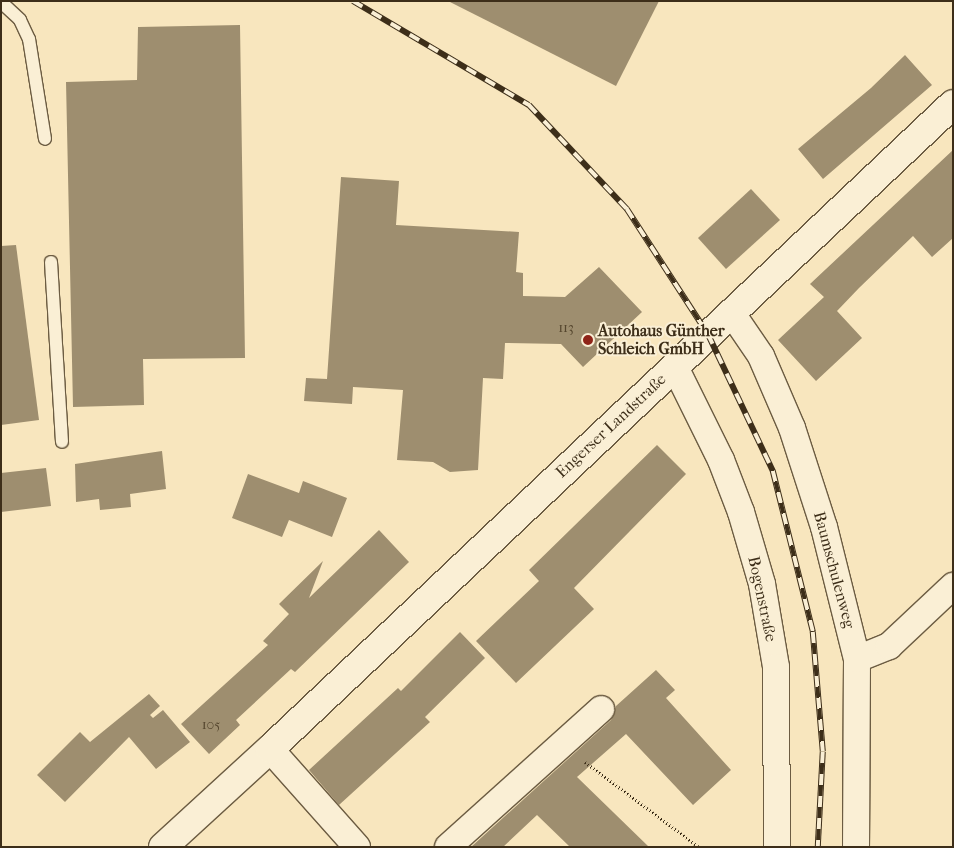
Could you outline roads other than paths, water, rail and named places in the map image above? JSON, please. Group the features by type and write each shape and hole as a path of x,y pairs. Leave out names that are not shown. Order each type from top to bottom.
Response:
{"main road":[{"name":"Engerser Landstraße","path":"163,847 270,750 953,104"}],"street":[{"name":"Baumschulenweg","path":"731,312 760,356 792,428 824,527 858,659 856,847"},
{"name":"Bogenstraße","path":"675,366 721,460 741,512 762,584 776,667 777,847"},
{"path":"858,659 889,646 953,586"},
{"path":"448,847 601,708"},
{"path":"270,750 357,847"}],"lane":[{"path":"1,2 20,20 29,38 45,139"},
{"path":"51,262 62,442"}],"railway":[{"path":"353,1 529,105 627,209 708,334 773,471 813,632 823,752 818,847"}],"place":[{"name":"Autohaus Günther Schleich GmbH","path":"588,340"}]}
